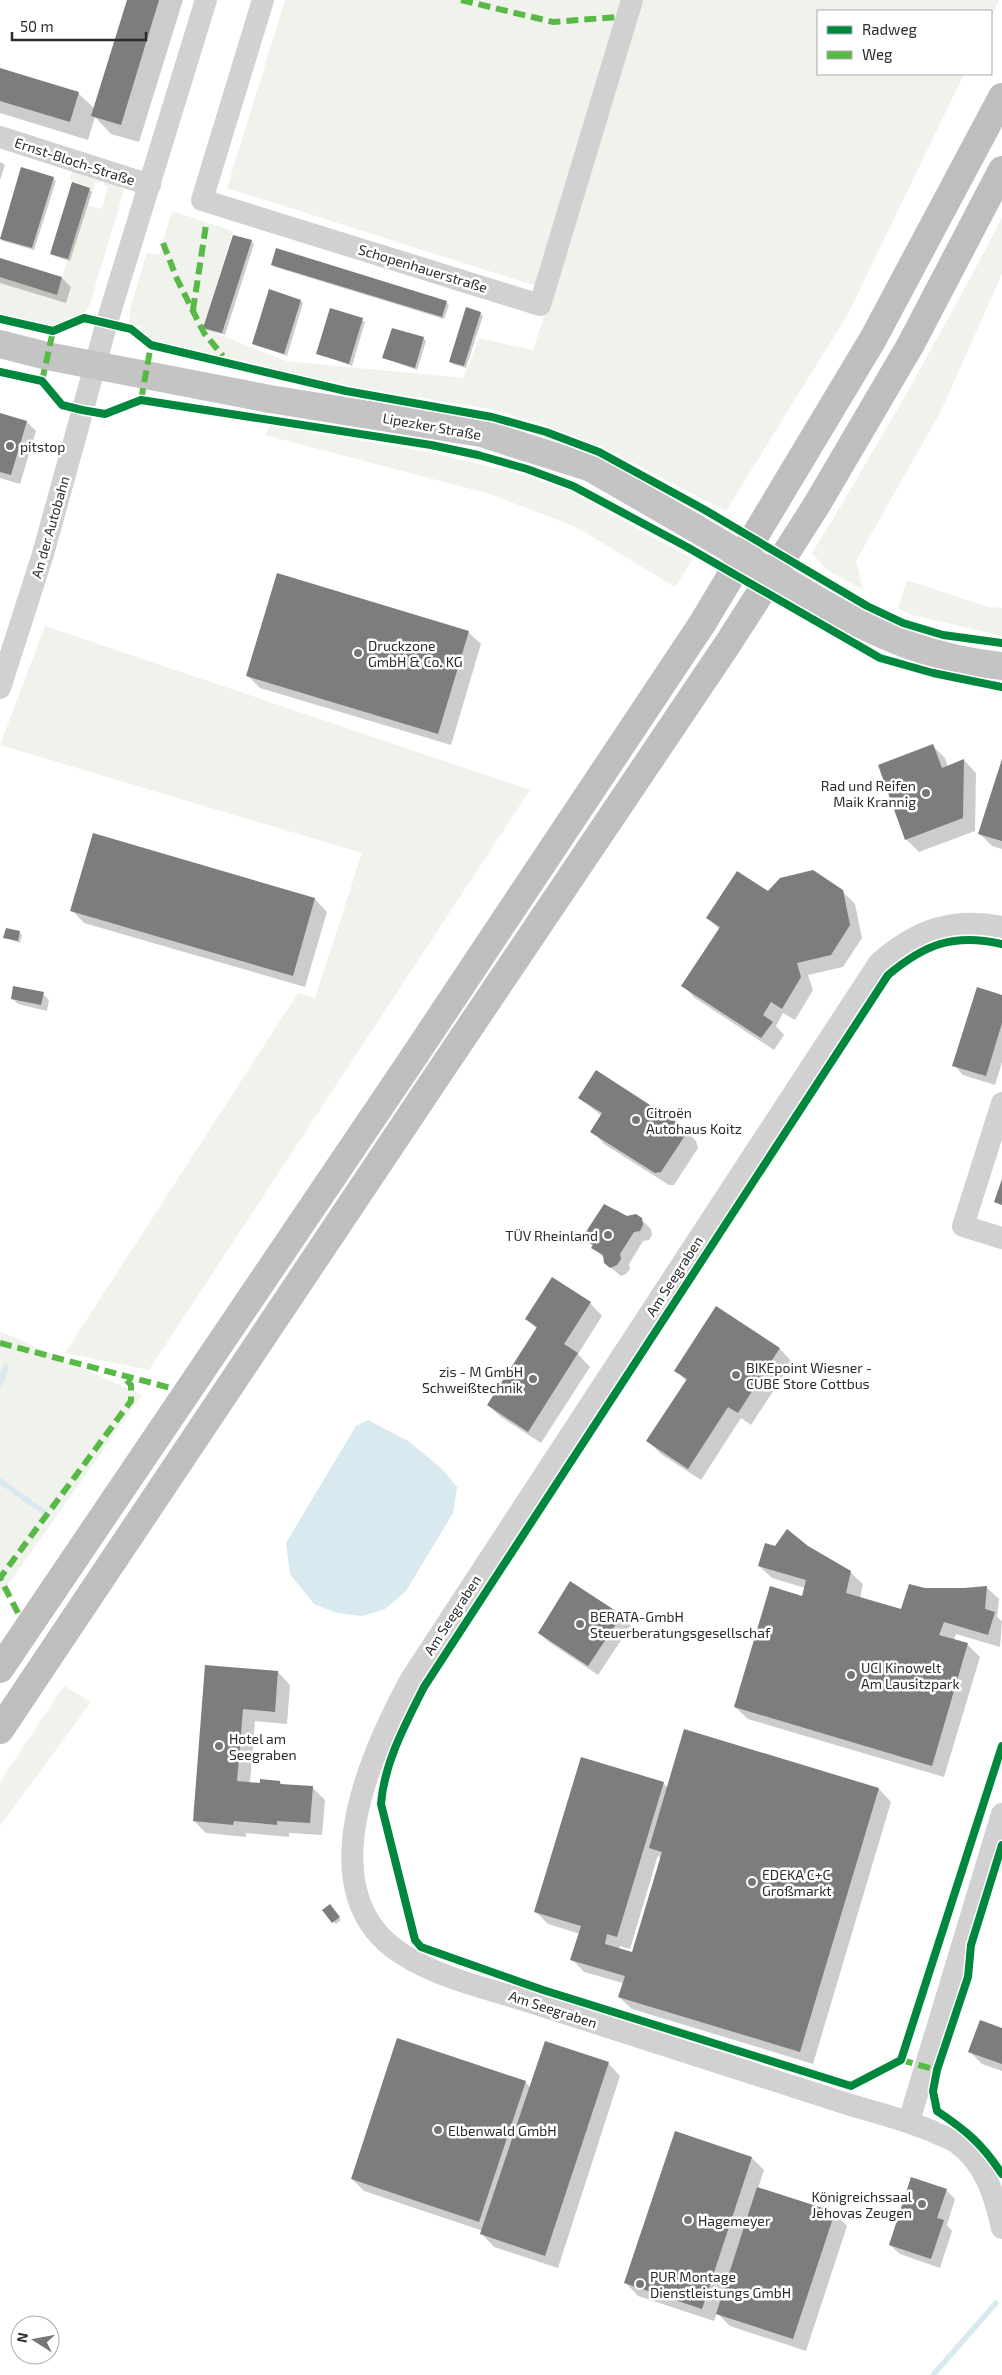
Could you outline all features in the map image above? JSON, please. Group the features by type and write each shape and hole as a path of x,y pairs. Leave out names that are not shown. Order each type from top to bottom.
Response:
{"highway":[{"path":"0,1669 414,1058 702,624 872,340 1002,97"},
{"path":"0,1730 442,1067 729,642 816,506 911,344 1002,170"}],"main road":[{"name":"Lipezker Straße","path":"0,344 47,356 270,399 481,433 590,468 696,528 829,608 887,638 940,655 1002,666"}],"street":[{"path":"96,365 206,0"},
{"name":"Schopenhauerstraße","path":"263,0 202,200 540,305 632,0"},
{"name":"Ernst-Bloch-Straße","path":"0,137 150,185"},
{"name":"An der Autobahn","path":"0,688 43,554 96,365"},
{"name":"Am Seegraben","path":"1002,927 975,923 945,926 909,941 879,963 411,1679 386,1728 372,1765 355,1821 352,1844 354,1879 365,1914 387,1943 400,1953 428,1968 666,2046 909,2121 956,2142 976,2160 987,2180 1002,2228"},
{"path":"1002,1103 963,1226 1002,1238"},
{"path":"909,2121 1002,1814"}],"shaded area":[{"path":"285,0 999,0 992,16 992,10 817,10 817,75 964,75 848,314 726,511 602,447 547,426 495,410 350,386 166,344 144,337 140,326 129,324 130,310 147,252 159,255 172,211 233,231 203,328 286,361 463,378 479,338 533,350 552,291 227,188"},
{"path":"73,170 102,179 100,184 95,182 88,205 102,209 108,186 104,185 105,180 122,187 124,190 90,304 81,318 69,329 0,317 0,277 57,295 89,188 72,182 70,177"},
{"path":"1002,218 1002,274 941,411 856,561 864,591 826,569 812,553 910,387"},
{"path":"270,426 429,452 525,475 571,492 693,559 675,587 576,527 490,494 265,435"},
{"path":"907,580 988,607 1002,608 1002,636 912,615 898,608"},
{"path":"45,626 530,790 149,1370 65,1353 298,993 315,998 362,853 0,745"},
{"path":"0,1331 142,1395 0,1596"},
{"path":"368,1420 408,1441 441,1468 457,1487 453,1513 406,1591 385,1609 362,1616 337,1613 314,1604 290,1574 286,1543 356,1426"},
{"path":"64,1686 91,1702 0,1826 0,1782"}],"building":[{"path":"127,0 159,0 121,125 91,116"},
{"path":"0,68 79,92 70,122 0,101"},
{"path":"21,167 54,177 32,248 0,239"},
{"path":"72,182 90,188 68,259 50,254"},
{"path":"233,235 252,240 222,333 203,328"},
{"path":"276,248 447,301 442,317 271,265"},
{"path":"0,258 62,277 57,295 0,277"},
{"path":"269,289 301,300 284,354 252,344"},
{"path":"466,307 481,312 464,366 449,362"},
{"path":"330,308 363,318 349,364 316,354"},
{"path":"392,328 424,337 415,368 382,358"},
{"name":"pitstop","path":"0,413 27,421 11,475 0,472"},
{"name":"Druckzone GmbH & Co. KG","path":"277,573 469,631 438,734 246,676"},
{"name":"Rad und Reifen Maik Krannig","path":"933,744 942,768 964,759 963,818 905,840 878,765"},
{"path":"1002,759 1002,841 978,834"},
{"path":"93,833 315,898 293,976 70,911"},
{"path":"813,870 843,890 850,925 831,955 797,963 801,977 782,1009 771,1002 763,1015 773,1022 761,1038 681,986 720,927 706,918 737,871 768,891 780,878"},
{"path":"6,928 20,931 18,941 3,938"},
{"path":"13,986 44,992 41,1005 11,999"},
{"path":"977,987 1002,995 1002,1023 986,1076 952,1066"},
{"name":"Citroën Autohaus Koitz","path":"596,1070 684,1127 686,1134 661,1172 655,1173 590,1132 602,1113 578,1098"},
{"path":"1002,1179 1002,1205 994,1202"},
{"name":"TÜV Rheinland","path":"604,1204 627,1216 636,1214 642,1218 643,1225 640,1231 634,1232 620,1254 621,1259 617,1265 610,1268 604,1263 603,1255 591,1248 593,1245 582,1238"},
{"name":"zis - M GmbH Schweißtechnik","path":"552,1277 591,1302 564,1344 578,1353 528,1432 487,1405 537,1327 525,1319"},
{"path":"716,1306 780,1348 738,1413 728,1407 688,1469 646,1441 687,1379 674,1371"},
{"name":"UCI Kinowelt Am Lausitzpark","path":"787,1529 808,1546 851,1571 846,1593 901,1609 909,1584 925,1588 987,1586 985,1609 995,1612 988,1635 944,1622 939,1635 968,1643 932,1766 734,1707 770,1586 802,1596 806,1580 758,1566 765,1543 775,1546"},
{"name":"BERATA-GmbH Steuerberatungsgesellschaf","path":"570,1581 622,1615 588,1666 538,1633"},
{"name":"Hotel am Seegraben","path":"205,1665 278,1671 275,1712 243,1709 237,1781 260,1783 260,1779 280,1781 280,1784 313,1786 310,1823 277,1821 277,1825 234,1821 233,1825 193,1821"},
{"name":"EDEKA C+C Großmarkt","path":"684,1729 879,1788 800,2052 618,1997 625,1976 570,1960 581,1926 534,1912 581,1757 664,1782 617,1937 607,1934 605,1944 632,1952 662,1852 649,1848"},
{"path":"330,1904 340,1917 332,1923 322,1910"},
{"path":"980,2020 1002,2028 1002,2064 968,2052"},
{"name":"Elbenwald GmbH","path":"397,2038 526,2081 479,2222 351,2179"},
{"path":"545,2041 609,2062 545,2256 480,2234"},
{"name":"Hagemeyer","path":"675,2131 752,2157 702,2309 624,2283"},
{"name":"Königreichssaal Jehovas Zeugen","path":"911,2177 947,2189 937,2218 944,2220 931,2259 889,2245"},
{"path":"757,2187 835,2212 793,2339 716,2314"}],"waterway":[{"path":"0,1385 6,1366"},
{"path":"0,1481 45,1513"},
{"path":"933,2375 996,2303"}],"marked path":[{"path":"461,0 553,22 617,17"},
{"path":"193,310 206,225"},
{"path":"163,243 177,279 204,333 223,356"},
{"path":"42,381 53,331"},
{"path":"141,400 151,345"},
{"path":"0,1343 171,1388"},
{"path":"18,1613 0,1578 131,1401 131,1385 123,1376"},
{"path":"901,2060 937,2070"}],"cycle path":[{"path":"0,319 53,331 84,318 131,329 151,345 346,391 492,417 546,432 599,452 705,510 867,606 903,623 943,635 1002,643"},
{"path":"0,372 42,381 62,405 82,410 105,414 141,400 431,445 478,455 527,469 573,486 687,547 880,658 933,673 1002,687"},
{"path":"1002,944 969,940 941,944 915,956 888,975 424,1687 391,1758 386,1773 381,1804 415,1940 421,1947 543,1990 851,2086 901,2060 1002,1746"},
{"path":"1002,1845 971,1945 968,1977 937,2070 933,2091 937,2111 973,2139 988,2154 1002,2174"}],"place":[{"name":"pitstop","path":"10,446"},
{"name":"Druckzone GmbH & Co. KG","path":"358,653"},
{"name":"Rad und Reifen Maik Krannig","path":"926,793"},
{"name":"Citroën Autohaus Koitz","path":"636,1120"},
{"name":"TÜV Rheinland","path":"608,1235"},
{"name":"BIKEpoint Wiesner - CUBE Store Cottbus","path":"736,1375"},
{"name":"zis - M GmbH Schweißtechnik","path":"533,1379"},
{"name":"BERATA-GmbH Steuerberatungsgesellschaf","path":"580,1624"},
{"name":"UCI Kinowelt Am Lausitzpark","path":"851,1675"},
{"name":"Hotel am Seegraben","path":"219,1746"},
{"name":"EDEKA C+C Großmarkt","path":"752,1882"},
{"name":"Elbenwald GmbH","path":"438,2130"},
{"name":"Königreichssaal Jehovas Zeugen","path":"922,2204"},
{"name":"Hagemeyer","path":"688,2220"},
{"name":"PUR Montage Dienstleistungs GmbH","path":"640,2284"}]}
